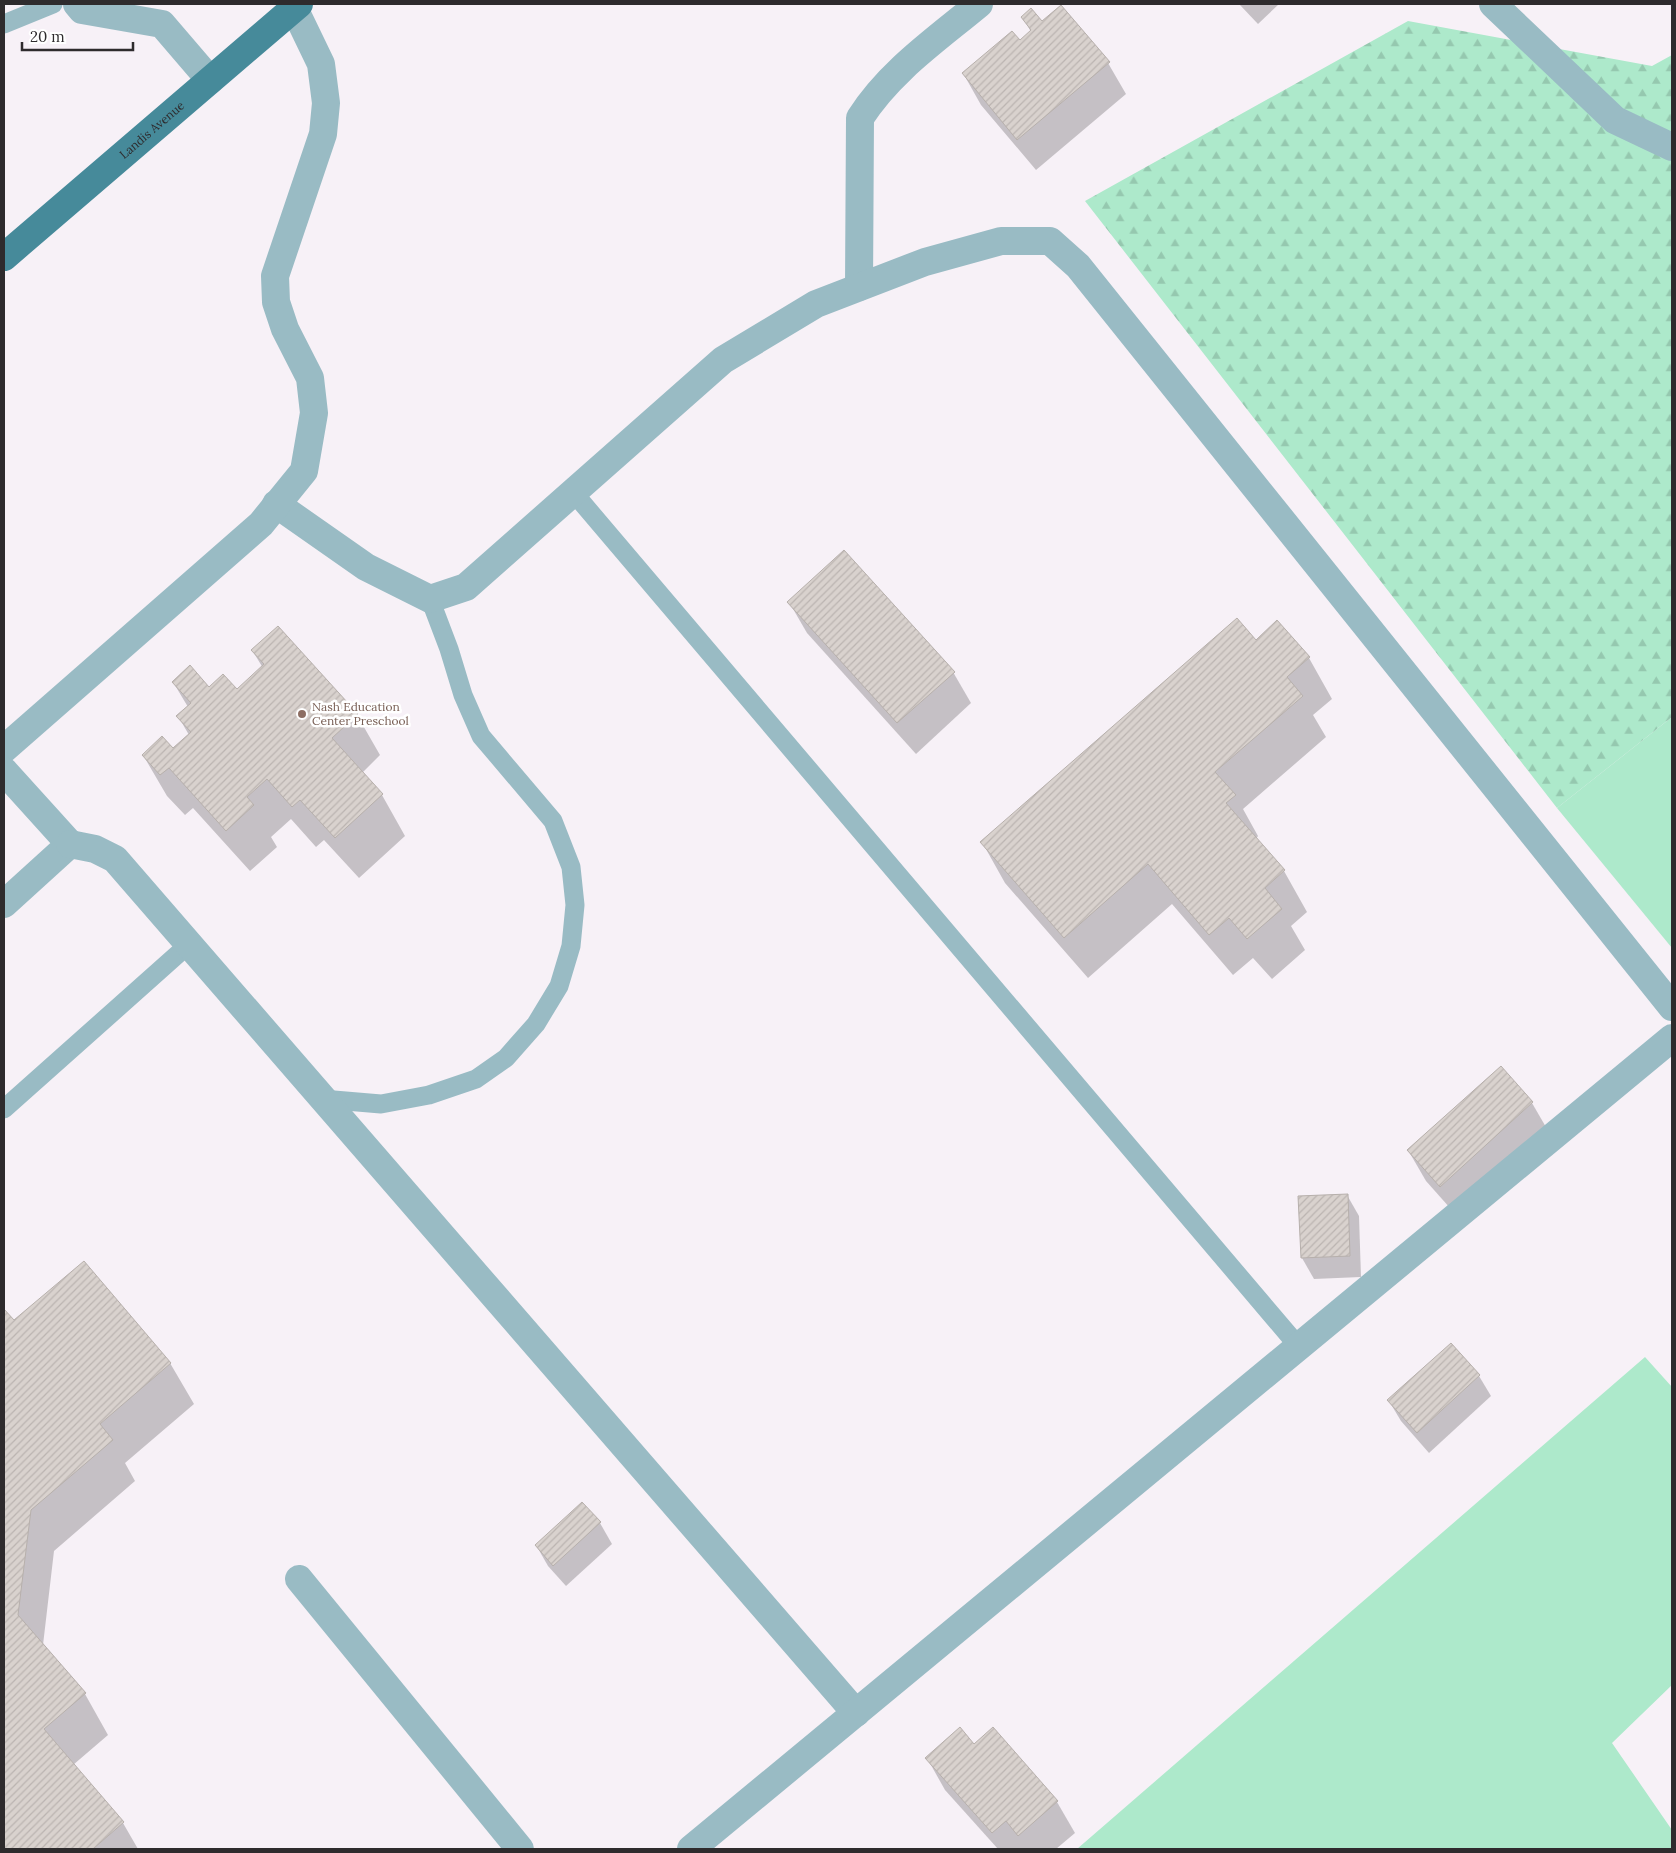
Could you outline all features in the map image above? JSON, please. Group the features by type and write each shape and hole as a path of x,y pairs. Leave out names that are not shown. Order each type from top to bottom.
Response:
{"main road":[{"name":"Landis Avenue","path":"4,257 297,6"}],"street":[{"path":"77,4 82,10 162,24 210,80"},
{"path":"859,287 860,118 873,97 901,69 980,4"},
{"path":"1492,4 1615,120 1672,146"},
{"path":"4,749 261,524 304,471 314,413 310,378 285,329 276,302 275,276 323,134 326,103 321,64 297,6"},
{"path":"276,504 366,567 430,599 466,587 723,360 816,304 925,262 1000,241 1050,241 1078,266 1672,1006"},
{"path":"4,771 70,844 95,850 115,859 322,1100 856,1713"},
{"path":"4,904 70,844"},
{"path":"691,1849 1672,1038"},
{"path":"299,1579 520,1849"}],"lane":[{"path":"4,24 54,4"},
{"path":"573,492 1299,1347"},
{"path":"322,1100 381,1104 430,1096 476,1079 506,1058 536,1024 559,986 571,946 575,906 571,867 553,821 481,736 463,695 449,649 430,599"},
{"path":"4,1109 188,945"}],"green space":[{"path":"1408,21 1652,66 1672,55 1672,717 1557,808 1085,201"},
{"path":"1672,717 1672,948 1557,808"},
{"path":"1645,1357 1672,1387 1672,1685 1612,1743 1672,1830 1672,1849 1077,1849"}],"building":[{"path":"1061,5 1110,62 1017,140 962,73 1012,31 1020,40 1031,30 1021,17 1031,8 1042,21"},
{"path":"844,550 955,672 897,723 787,602"},
{"path":"1237,618 1256,640 1277,620 1310,657 1287,677 1303,696 1215,772 1236,795 1226,803 1285,870 1265,888 1282,909 1247,939 1229,918 1209,935 1148,864 1064,938 980,842"},
{"path":"278,626 358,714 332,738 383,794 335,838 300,800 292,807 267,779 247,797 254,805 226,831 169,768 160,775 142,755 162,736 173,748 191,732 176,716 191,703 172,682 190,665 209,687 223,674 237,689 264,664 251,650"},
{"path":"1501,1066 1533,1102 1440,1187 1407,1150"},
{"path":"1348,1194 1350,1256 1301,1258 1298,1196"},
{"path":"84,1261 171,1363 100,1424 113,1440 31,1510 18,1615 86,1693 44,1729 124,1822 93,1849 4,1849 4,1309 14,1320"},
{"path":"1451,1343 1480,1375 1417,1433 1387,1400"},
{"path":"582,1502 601,1522 553,1566 535,1545"},
{"path":"960,1727 974,1744 993,1727 1058,1801 1018,1836 1006,1821 992,1833 925,1758"}],"place":[{"name":"Nash Education Center Preschool","path":"302,714"}]}
